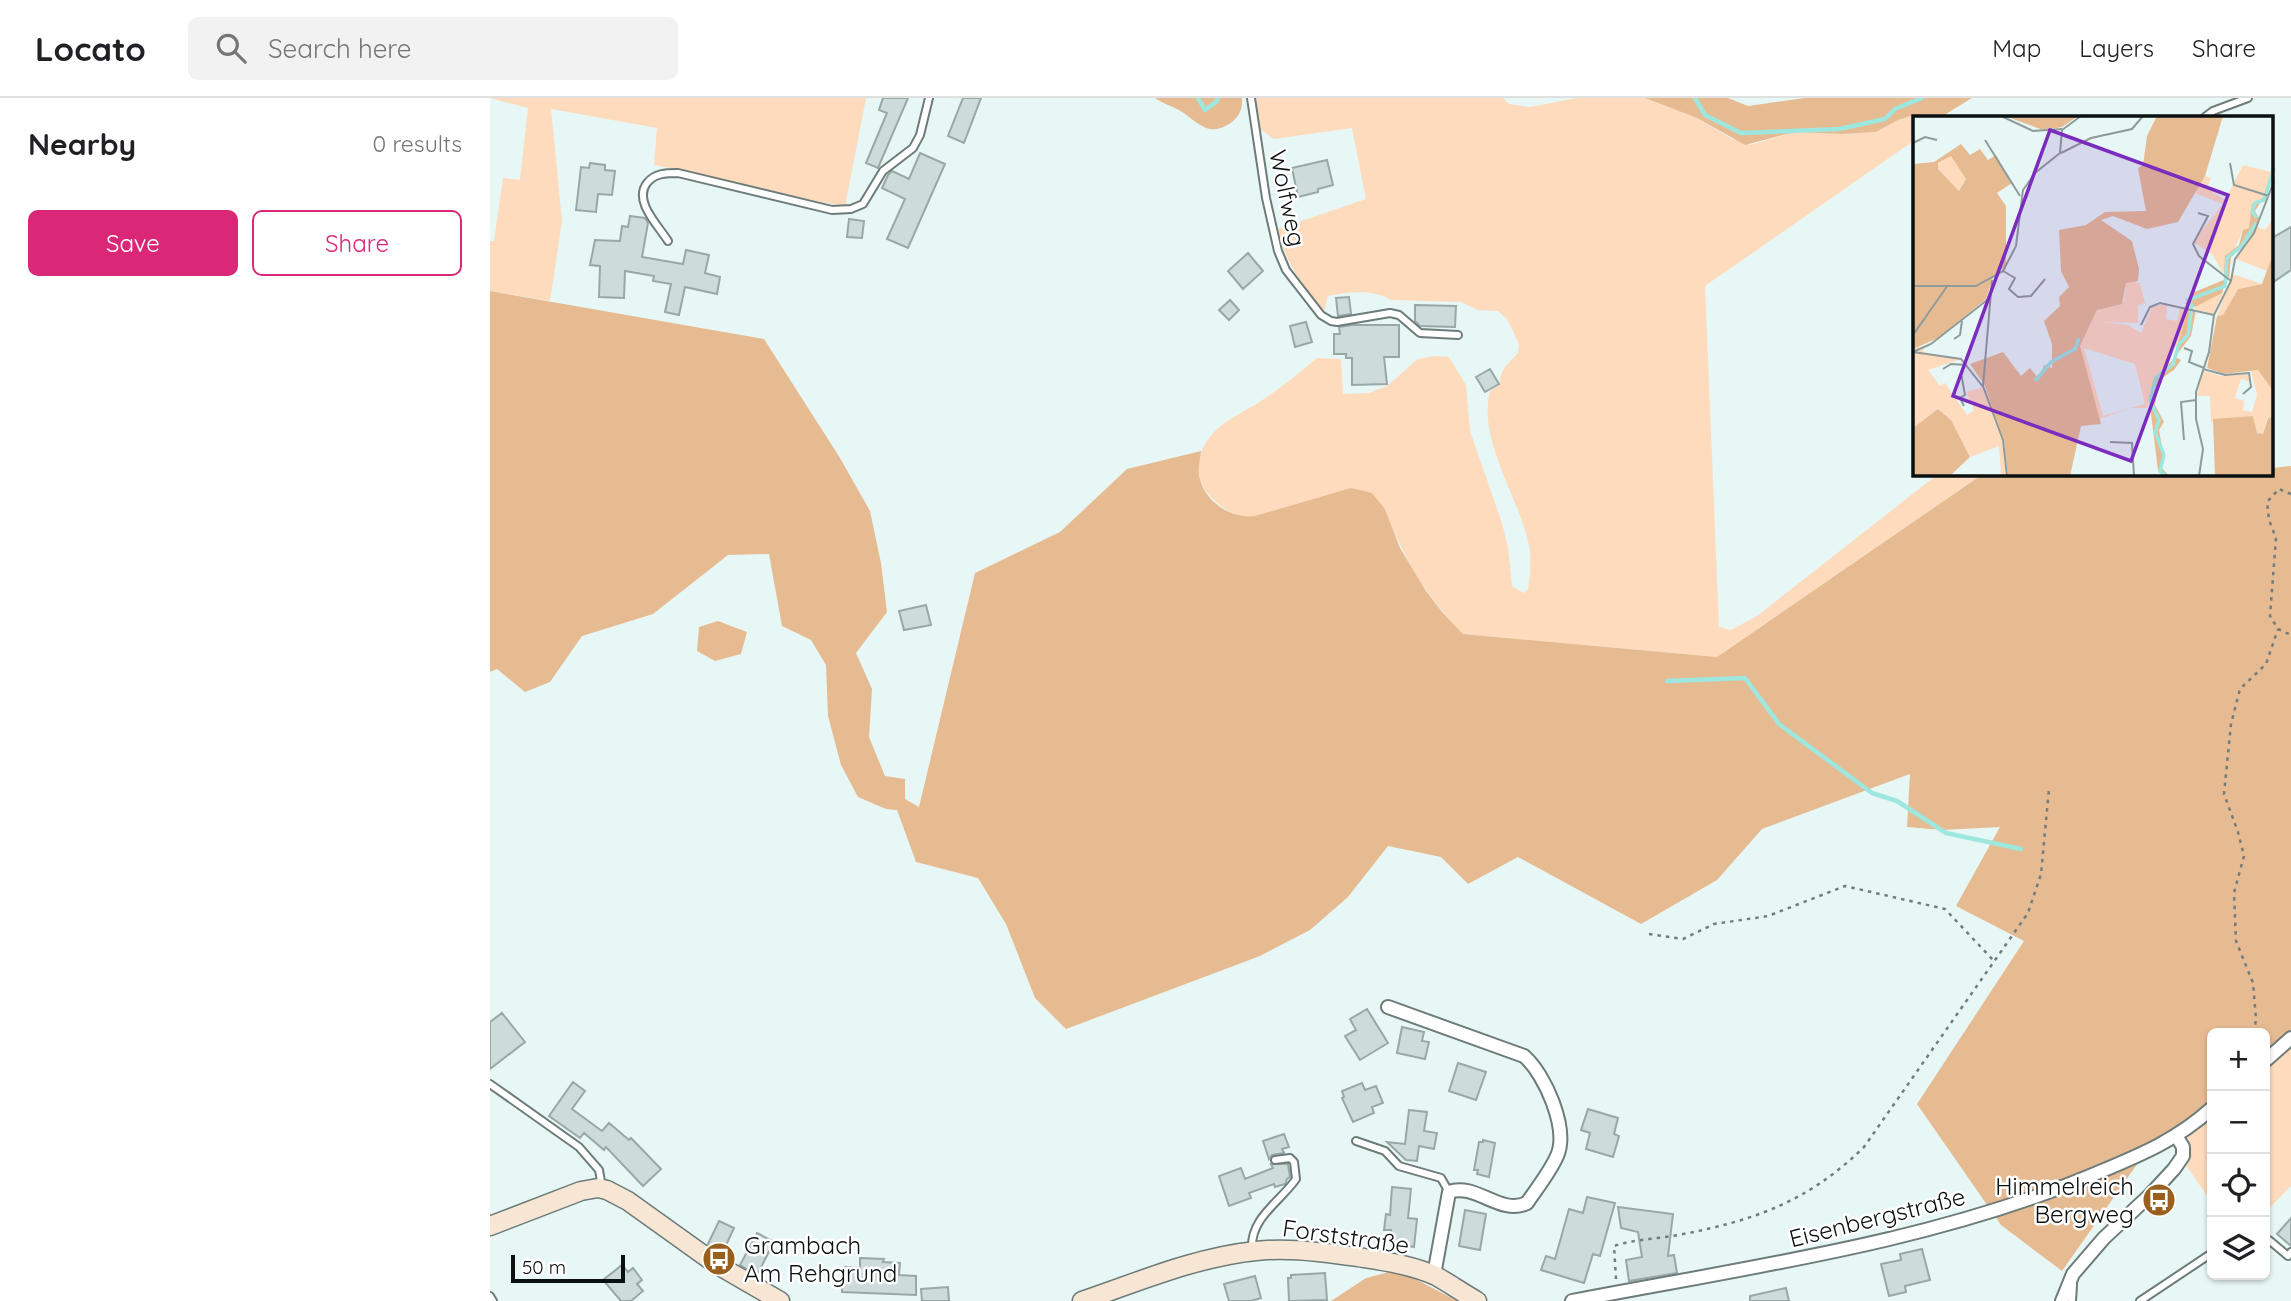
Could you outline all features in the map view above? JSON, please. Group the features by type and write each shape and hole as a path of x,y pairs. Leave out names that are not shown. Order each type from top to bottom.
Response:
{"street":[{"path":"1388,1007 1524,1056 1534,1064 1546,1083 1561,1142 1557,1157 1527,1203 1520,1207 1508,1206 1463,1189 1449,1192 1434,1275"},
{"path":"2270,1057 2291,1038"},
{"name":"Eisenbergstraße","path":"1572,1301 1738,1271 1937,1226 2033,1198 2105,1170 2177,1137 2207,1112"},
{"path":"2062,1301 2073,1274 2104,1238 2174,1169 2182,1156 2183,1147 2177,1137"},
{"path":"490,1226 581,1191 605,1189 628,1201 716,1264 780,1301"},
{"name":"Forststraße","path":"1082,1301 1189,1265 1252,1251 1314,1251 1369,1259 1434,1275 1477,1301"},
{"path":"1617,1292 1628,1301"}],"lane":[{"path":"668,241 642,200 642,190 651,178 678,173 832,210 857,208 867,198 883,171 913,148 920,135 929,98"},
{"name":"Wolfweg","path":"1251,98 1266,198 1278,251 1286,270 1321,314 1331,321 1337,321 1390,313 1399,315 1420,333 1458,335"},
{"path":"2206,116 2248,98"},
{"path":"490,1084 579,1147 599,1170 605,1189"},
{"path":"1356,1141 1384,1151 1399,1166 1441,1178 1449,1192"},
{"path":"1252,1251 1252,1235 1257,1225 1296,1179 1297,1170 1290,1158 1275,1160"},
{"path":"2270,1241 2288,1256 2291,1252"},
{"path":"2140,1301 2207,1256"},
{"path":"2072,1301 2073,1274"},
{"path":"490,1296 493,1301"}],"path":[{"path":"2291,494 2279,489 2267,502 2269,520 2276,538 2270,616 2278,629 2291,635"},
{"path":"2254,1028 2256,1019 2253,983 2236,941 2234,894 2244,856 2224,794 2231,724 2240,689 2266,664 2278,629"},
{"path":"1617,1292 1614,1246 1750,1219 1786,1205 1844,1167 1864,1147 2028,913 2041,874 2049,789"},
{"path":"1649,934 1683,939 1714,924 1768,916 1845,886 1945,909 1994,961"}],"shaded area":[{"path":"490,98 866,98 845,206 654,165 657,128 551,109 562,221 550,301 490,291 490,241 494,241 503,178 520,180 528,108"},
{"path":"1155,98 1242,98 1242,101 1235,120 1218,129 1212,129 1201,126"},
{"path":"1256,98 1503,98 1509,104 1530,107 1577,98 1645,98 1697,118 1732,139 1750,145 1794,132 1876,132 1898,120 1913,116 1913,141 1705,286 1719,627 1731,630 1757,616 1935,476 1980,476 1717,657 1463,634 1417,576 1385,509 1242,518 1216,502 1201,481 1198,469 1200,457 1205,443 1216,430 1276,391 1317,358 1341,359 1343,394 1369,393 1387,386 1418,359 1449,357 1466,385 1470,431 1502,523 1508,547 1512,586 1524,593 1528,589 1530,551 1519,512 1495,451 1488,411 1490,391 1500,384 1503,371 1518,353 1519,345 1507,319 1498,311 1478,310 1461,302 1391,300 1377,294 1361,292 1328,296 1324,311 1295,273 1285,253 1278,229 1366,199 1352,128 1274,139 1260,129"},
{"path":"1645,98 1728,98 1748,106 1804,98 1972,98 1943,116 1911,116 1876,132 1794,132 1745,145 1697,118"},
{"path":"490,291 764,339 840,458 870,511 881,563 887,612 856,653 872,689 869,737 885,776 905,779 905,799 919,807 975,573 1060,532 1127,469 1201,451 1199,476 1203,488 1221,508 1246,516 1255,516 1351,488 1372,493 1385,509 1400,548 1426,591 1463,634 1717,657 1980,476 2274,476 2274,468 2291,466 2291,1030 2270,1049 2270,1028 2207,1028 2207,1105 2188,1122 2152,1143 2062,1271 2001,1225 1917,1104 2024,941 1956,906 2000,827 1942,830 1907,827 1910,774 1762,829 1717,880 1641,924 1518,857 1468,884 1441,857 1388,846 1348,897 1310,930 1260,956 1066,1029 1035,998 1006,924 978,878 916,862 897,810 886,809 858,797 841,765 828,716 826,665 811,640 782,626 769,554 728,555 653,614 582,636 550,682 525,692 497,669 490,672"},
{"path":"718,621 747,632 741,654 715,661 697,651 699,627"},
{"path":"2291,1030 2291,1186 2270,1208 2270,1091 2270,1049"},
{"path":"2207,1105 2207,1196 2166,1136"},
{"path":"1393,1271 1408,1275 1457,1301 1331,1301 1366,1278"}],"building":[{"path":"883,98 908,98 878,168 866,163 887,113 879,110"},
{"path":"963,98 981,98 964,143 948,136"},
{"path":"920,153 945,164 908,248 887,239 905,199 882,188 892,171 909,179"},
{"path":"1327,160 1333,185 1298,197 1292,168"},
{"path":"590,163 605,165 605,170 615,171 612,195 598,194 596,212 576,210 581,167 589,168"},
{"path":"630,216 645,218 648,223 642,257 683,264 686,250 709,255 705,273 720,277 717,294 685,287 679,315 665,312 671,284 653,281 654,276 625,271 624,298 599,297 600,266 590,265 595,240 620,241 622,226 628,227"},
{"path":"849,219 864,221 862,238 847,237"},
{"path":"2291,227 2291,270 2274,282 2274,237"},
{"path":"1248,253 1263,271 1243,289 1228,271"},
{"path":"1349,297 1351,314 1338,316 1336,298"},
{"path":"1230,300 1239,310 1229,320 1219,310"},
{"path":"1415,305 1456,306 1455,327 1420,326 1415,321"},
{"path":"1306,322 1312,342 1295,347 1290,326"},
{"path":"1399,325 1399,357 1384,357 1387,384 1352,385 1352,358 1346,358 1346,354 1334,354 1334,334 1340,334 1339,327"},
{"path":"1490,369 1499,384 1485,392 1476,377"},
{"path":"926,605 931,625 904,630 899,611"},
{"path":"1367,1009 1388,1043 1360,1060 1345,1036 1356,1030 1350,1019"},
{"path":"502,1013 525,1042 490,1069 490,1022"},
{"path":"1402,1027 1424,1032 1422,1041 1429,1042 1425,1059 1397,1053"},
{"path":"1458,1063 1486,1072 1476,1100 1449,1091"},
{"path":"573,1082 585,1091 572,1109 602,1131 609,1123 629,1140 631,1138 661,1169 643,1186 606,1147 604,1150 584,1133 580,1138 549,1116"},
{"path":"1362,1083 1365,1090 1376,1086 1383,1103 1372,1107 1374,1113 1353,1122 1342,1098 1342,1091"},
{"path":"1588,1109 1618,1118 1614,1134 1619,1136 1613,1157 1586,1149 1590,1133 1581,1130"},
{"path":"1409,1110 1427,1112 1424,1131 1437,1133 1434,1149 1419,1146 1417,1161 1406,1160 1387,1142 1405,1144"},
{"path":"1284,1134 1289,1147 1282,1149 1284,1153 1272,1155 1269,1159 1263,1141"},
{"path":"1483,1140 1495,1143 1489,1177 1477,1174 1478,1170 1474,1170 1479,1142"},
{"path":"1271,1164 1288,1164 1290,1177 1285,1184 1275,1187 1274,1184 1249,1193 1251,1198 1229,1206 1219,1176 1241,1168 1245,1179 1273,1168"},
{"path":"1392,1187 1411,1189 1408,1218 1417,1219 1414,1247 1390,1242 1391,1230 1384,1230 1386,1214 1390,1215"},
{"path":"1587,1197 1615,1203 1600,1256 1593,1254 1584,1283 1541,1270 1546,1256 1555,1259 1569,1209 1583,1213"},
{"path":"1618,1207 1673,1214 1668,1256 1674,1255 1677,1273 1629,1281 1626,1260 1642,1257 1638,1232 1621,1228"},
{"path":"1465,1210 1486,1214 1480,1250 1459,1246"},
{"path":"2291,1218 2291,1246 2277,1234"},
{"path":"719,1221 734,1228 722,1254 708,1244"},
{"path":"757,1233 774,1242 757,1275 740,1265"},
{"path":"1922,1249 1930,1280 1905,1286 1906,1292 1889,1296 1881,1264 1901,1260 1900,1254"},
{"path":"860,1258 900,1263 899,1275 916,1276 916,1295 842,1292 845,1267 860,1268"},
{"path":"622,1265 628,1272 633,1268 642,1280 637,1284 643,1291 631,1301 621,1301 603,1280"},
{"path":"1325,1273 1327,1300 1289,1301 1288,1278 1291,1278 1291,1275"},
{"path":"1255,1276 1261,1298 1229,1301 1224,1284"},
{"path":"948,1287 949,1301 922,1301 921,1289"},
{"path":"1786,1288 1789,1301 1750,1301 1750,1296"}],"waterway":[{"path":"1198,98 1205,110 1218,98"},
{"path":"1695,98 1705,115 1741,133 1839,129 1885,119 1895,109 1922,98"},
{"path":"1667,681 1745,678 1779,724 1872,793 1897,801 1946,833 2021,849"}],"place":[{"name":"Himmelreich Bergweg","path":"2159,1200"},
{"name":"Grambach Am Rehgrund","path":"719,1259"}]}
